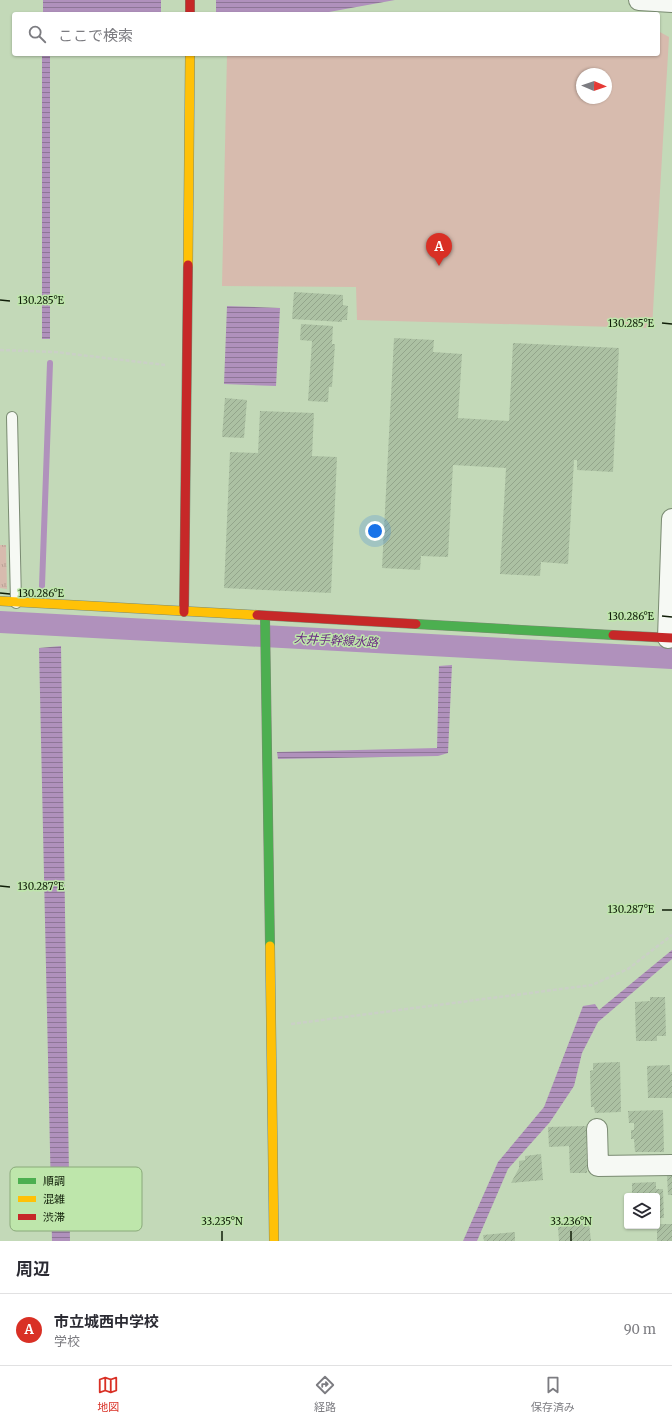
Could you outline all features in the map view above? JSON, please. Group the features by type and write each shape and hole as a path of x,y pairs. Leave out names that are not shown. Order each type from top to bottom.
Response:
{"street":[{"path":"190,0 190,12"},
{"path":"640,0 672,2"},
{"path":"184,612 190,56"},
{"path":"0,601 184,612 265,621 670,638 672,519"},
{"path":"265,621 274,1241"},
{"path":"597,1129 598,1166 672,1165"}],"lane":[{"path":"12,417 16,603"}],"path":[{"path":"0,350 55,352 159,365 187,363"},
{"path":"271,1027 592,985 628,969 672,935"}],"green space":[{"path":"660,32 669,37 652,328 357,320 356,287 222,286 227,56 660,56"},
{"path":"0,545 6,545 7,589 0,588"}],"shaded area":[{"path":"43,0 161,0 161,12 43,12"},
{"path":"216,0 395,0 329,12 216,12"},
{"path":"42,56 50,56 50,339 42,339"},
{"path":"227,306 280,308 276,386 224,384"},
{"path":"61,646 69,1167 50,1167 39,648"},
{"path":"452,665 448,753 438,756 278,759 277,752 437,748 439,666"},
{"path":"672,950 672,959 598,1022 582,1053 574,1086 550,1122 508,1169 477,1241 463,1241 498,1162 544,1107 583,1006 595,1004 599,1010"},
{"path":"52,1231 70,1231 70,1241 52,1241"}],"building":[{"path":"294,292 343,295 343,305 348,306 347,320 342,320 342,322 292,319"},
{"path":"301,324 333,326 332,344 335,344 332,387 329,387 328,402 308,401 312,341 300,340"},
{"path":"394,338 434,340 433,352 462,354 458,418 509,421 513,343 619,348 613,472 577,470 577,460 574,460 568,564 541,562 540,576 500,574 506,468 453,465 448,557 421,556 420,570 382,568"},
{"path":"225,398 247,400 244,438 222,437"},
{"path":"260,411 314,413 312,456 337,457 331,593 224,588 230,452 258,453"},
{"path":"650,997 665,997 666,1036 657,1036 657,1041 636,1041 635,1002 650,1001"},
{"path":"620,1062 621,1112 595,1113 594,1107 591,1107 590,1071 593,1070 593,1063"},
{"path":"670,1065 670,1072 672,1072 672,1098 648,1098 647,1066"},
{"path":"663,1110 664,1152 635,1152 634,1139 631,1139 631,1130 634,1130 634,1123 629,1123 628,1111"},
{"path":"586,1126 587,1173 570,1173 569,1146 549,1147 548,1127"},
{"path":"541,1154 543,1180 511,1183 519,1168 519,1161 525,1160 525,1156"},
{"path":"667,1175 672,1175 672,1195 668,1195"},
{"path":"656,1182 656,1189 663,1189 664,1218 660,1218 660,1193 632,1193 632,1183"},
{"path":"589,1223 591,1241 559,1241 558,1227"},
{"path":"660,1224 672,1224 672,1241 657,1241 657,1229 660,1229"},
{"path":"515,1232 515,1241 484,1241 483,1235"}],"waterway":[{"path":"42,586 50,363"},
{"name":"大井手幹線水路","path":"0,622 672,658"}],"traffic: fast":[{"path":"265,617 270,946"},
{"path":"416,624 613,635"}],"traffic: slow":[{"path":"188,265 190,56"},
{"path":"0,601 257,615"},
{"path":"270,946 274,1241"}],"traffic: jam":[{"path":"190,0 190,12"},
{"path":"184,612 188,265"},
{"path":"257,615 416,624"},
{"path":"613,635 672,638"}],"place":[{"name":"市立城西中学校","path":"439,266"}]}
